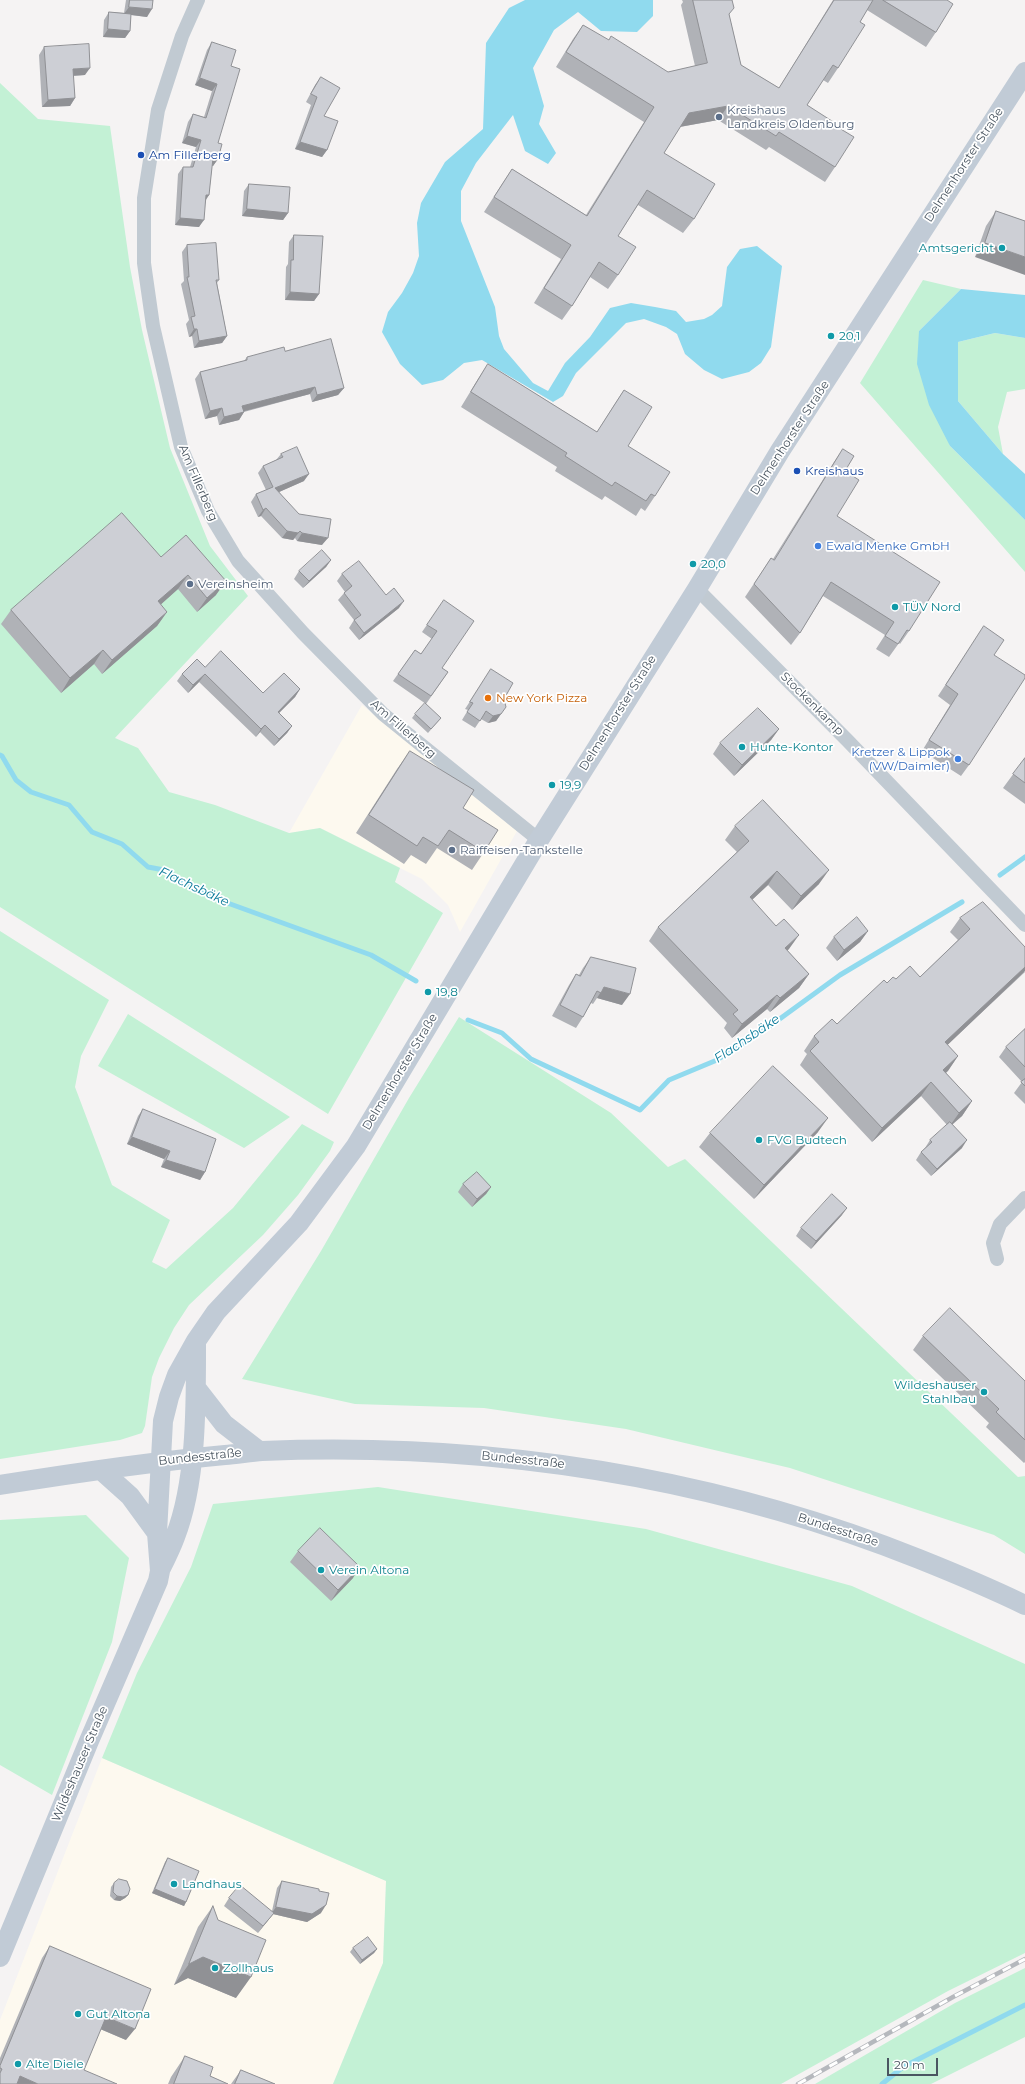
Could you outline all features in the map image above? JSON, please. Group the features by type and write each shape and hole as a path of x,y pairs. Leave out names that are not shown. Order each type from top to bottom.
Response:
{"main road":[{"name":"Delmenhorster Straße","path":"160,1461 163,1421 169,1397 177,1375 196,1341 216,1312 299,1223 356,1146 539,840 697,589 780,451 1025,72"},
{"path":"192,1458 196,1388 196,1341"},
{"path":"196,1388 224,1424 259,1451"},
{"name":"Bundesstraße","path":"0,1485 160,1461 259,1451 367,1449 515,1458 633,1476 698,1489 827,1525 945,1570 1025,1605"},
{"name":"Wildeshauser Straße","path":"0,1957 95,1728 153,1596 160,1571 175,1536 186,1494 192,1458"},
{"name":"Wildeshauser Straße","path":"160,1461 157,1533 160,1571"},
{"path":"101,1470 130,1496 157,1533"}],"street":[{"name":"Am Fillerberg","path":"198,0 182,36 158,110 143,211 144,263 153,326 181,447 208,512 238,561 303,633 383,714 539,840"},
{"name":"Stockenkamp","path":"697,589 848,741 1025,925"},
{"path":"997,1260 993,1243 1000,1224 1025,1198"}],"shaded area":[{"path":"362,705 517,831 460,932 448,905 422,879 320,828 289,833"},
{"path":"102,1758 386,1881 383,1963 333,2084 0,2084 0,2020"}],"green space":[{"path":"0,83 38,119 110,126 130,267 142,330 170,448 210,546 248,596 115,738 138,748 169,792 215,805 289,833 320,828 400,868 395,882 443,913 328,1114 0,907"},
{"path":"923,280 961,289 919,331 950,446 1025,520 1025,572 860,383"},
{"path":"995,333 1025,338 1025,389 1007,392 998,427 1003,454 958,401 958,342"},
{"path":"0,931 109,1000 81,1056 75,1087 112,1185 170,1220 152,1262 166,1269 233,1208 302,1124 334,1142 330,1151 298,1195 263,1235 189,1305 174,1328 159,1358 152,1377 145,1426 142,1433 120,1440 0,1459"},
{"path":"128,1014 290,1117 244,1148 98,1066"},
{"path":"459,1017 611,1113 668,1167 685,1159 1018,1477 1025,1476 1025,1554 994,1535 790,1468 626,1429 484,1408 355,1404 242,1379 321,1251 409,1098"},
{"path":"378,1487 646,1529 852,1586 1025,1664 1025,1953 948,1991 781,2084 333,2084 383,1963 386,1881 102,1758 137,1673 191,1567 213,1504"},
{"path":"86,1515 129,1558 112,1642 52,1795 0,1765 0,1520"},
{"path":"1025,1968 1025,2037 931,2084 815,2084 955,2003"}],"water":[{"path":"525,0 653,0 653,16 637,32 601,31 578,12 554,30 533,68 544,106 539,124 556,153 548,164 525,151 513,115 476,163 461,191 461,221 495,307 499,336 504,349 533,383 548,391 565,363 590,337 610,308 631,303 676,311 686,322 704,319 712,315 722,306 727,267 740,249 757,246 782,266 771,347 761,363 749,372 722,379 704,370 685,354 677,334 666,327 644,319 626,323 576,373 563,396 553,402 482,360 464,363 443,380 422,385 400,364 382,332 388,312 402,293 413,273 419,256 417,223 421,203 445,162 483,129 486,43 509,8"},
{"path":"961,289 1025,295 1025,338 995,333 958,342 958,401 1003,454 1025,474 1025,520 950,446 929,405 917,364 919,331"}],"building":[{"path":"130,0 153,0 152,9 129,7"},
{"path":"693,0 732,0 734,8 729,14 741,65 779,88 834,0 873,0 860,22 865,25 838,68 833,65 807,105 835,123 834,125 854,137 835,167 779,132 776,136 728,106 689,113 664,153 715,184 694,219 647,190 618,236 636,247 618,275 599,262 572,306 544,288 571,245 494,197 512,169 587,216 654,107 566,52 583,25 609,40 611,36 668,72 707,63"},
{"path":"883,0 947,0 953,4 936,32"},
{"path":"109,12 131,14 130,31 108,29"},
{"path":"212,42 236,50 231,66 240,69 218,143 222,144 218,159 213,158 209,195 206,195 204,220 180,218 183,167 193,167 201,140 187,136 193,114 206,118 217,84 200,78"},
{"path":"89,44 90,68 73,69 75,98 48,100 44,47"},
{"path":"321,77 340,88 324,116 338,121 327,150 300,142 317,97 311,94"},
{"path":"249,184 290,187 288,213 247,209"},
{"path":"996,211 1025,221 1025,257 985,243"},
{"path":"294,235 323,236 319,294 290,292 291,260 293,260"},
{"path":"216,243 219,280 216,280 227,336 199,341 197,329 194,329 191,317 195,316 187,277 189,277 187,245"},
{"path":"331,339 344,388 317,395 315,387 242,406 244,412 224,417 222,408 210,411 200,372 247,360 247,357 284,347 285,351"},
{"path":"488,364 597,432 624,390 652,407 628,446 670,472 655,496 651,494 646,501 615,482 612,486 565,456 567,453 471,392"},
{"path":"297,447 309,474 275,488 299,514 331,519 328,538 302,533 300,531 298,533 287,531 266,508 263,510 256,494 273,487 263,466 283,457 281,454"},
{"path":"843,449 854,456 845,471 859,480 837,516 940,582 909,631 907,630 898,644 885,636 894,622 831,582 800,633 754,584 771,558 774,560"},
{"path":"122,513 161,557 186,535 226,581 207,598 188,575 158,601 167,612 112,660 103,650 70,678 11,610"},
{"path":"322,550 331,560 309,581 299,571"},
{"path":"359,561 386,595 394,588 404,601 364,633 354,620 361,615 344,593 352,586 342,574"},
{"path":"444,600 474,621 442,668 448,672 431,696 398,674 415,650 421,654 437,631 427,625"},
{"path":"984,626 1004,640 994,655 1025,675 1025,678 969,765 929,740 958,694 946,685"},
{"path":"221,651 263,693 284,673 300,689 278,712 292,726 279,739 265,725 261,729 205,674 193,685 182,674 197,659 205,667"},
{"name":"New York Pizza","path":"491,669 513,683 504,699 506,707 501,714 493,716 486,711 480,721 467,712 473,703 470,702"},
{"path":"425,703 441,718 431,729 415,714"},
{"name":"Hunte-Kontor","path":"758,708 779,729 742,765 720,743"},
{"path":"410,751 474,790 463,808 498,830 484,852 449,830 438,846 423,837 417,846 369,815"},
{"path":"1025,758 1025,783 1013,774"},
{"path":"763,800 829,870 801,896 777,871 750,897 776,926 784,919 799,935 785,948 809,974 780,998 777,995 742,1024 733,1014 738,1010 658,927 749,841 735,826"},
{"path":"983,902 1025,947 1025,967 945,1042 958,1056 943,1070 972,1101 959,1113 931,1082 882,1128 810,1051 819,1042 814,1036 832,1019 837,1024 884,980 887,983 893,977 896,979 910,966 920,977 970,929 960,918"},
{"path":"857,917 868,931 844,950 834,937"},
{"path":"591,957 636,968 630,994 604,987 601,993 597,991 583,1017 560,1005 576,974 580,976"},
{"path":"1025,1029 1025,1067 1006,1047"},
{"name":"FVG Budtech","path":"773,1066 828,1118 764,1185 710,1133"},
{"path":"1025,1079 1025,1086 1021,1082"},
{"path":"143,1109 216,1139 205,1172 166,1160 170,1151 132,1137"},
{"path":"950,1122 967,1140 937,1169 921,1152 932,1142 930,1140"},
{"path":"477,1172 491,1187 477,1199 463,1184"},
{"path":"832,1194 847,1208 816,1241 801,1228"},
{"path":"950,1308 1025,1381 1025,1440 996,1412 999,1409 923,1336"},
{"path":"320,1528 360,1567 338,1590 298,1551"},
{"name":"Landhaus","path":"168,1858 199,1871 186,1902 155,1889"},
{"path":"119,1879 127,1881 130,1889 128,1895 123,1897 117,1896 113,1892 114,1883"},
{"path":"282,1881 319,1889 319,1891 329,1893 326,1905 312,1914 276,1907"},
{"path":"240,1885 274,1913 263,1926 229,1898"},
{"path":"213,1906 218,1920 266,1940 251,1977 203,1957 189,1964"},
{"path":"368,1937 377,1949 362,1960 353,1948"},
{"name":"Gut Altona","path":"50,1946 151,1989 135,2029 106,2017 84,2070 117,2084 38,2084 20,2076 17,2084 0,2084 0,2073 2,2069 0,2066"},
{"path":"185,2056 213,2067 210,2076 228,2084 174,2084"},
{"path":"241,2070 275,2084 235,2084"}],"waterway":[{"name":"Flachsbäke","path":"0,755 16,780 31,792 69,805 92,832 122,844 148,867 164,870 211,897 371,955 416,981"},
{"name":"Flachsbäke","path":"1000,875 1025,857"},
{"name":"Flachsbäke","path":"468,1020 502,1033 531,1059 640,1110 669,1080 717,1060 770,1026 840,975 962,902"},
{"path":"882,2084 903,2067 1025,2005"}],"railway":[{"path":"798,2084 953,1997 1025,1959"}],"place":[{"name":"Kreishaus Landkreis Oldenburg","path":"719,117"},
{"name":"Am Fillerberg","path":"141,155"},
{"name":"Amtsgericht","path":"1002,248"},
{"name":"20,1","path":"831,336"},
{"name":"Kreishaus","path":"797,471"},
{"name":"Ewald Menke GmbH","path":"818,546"},
{"name":"20,0","path":"693,564"},
{"name":"Vereinsheim","path":"190,584"},
{"name":"TÜV Nord","path":"895,607"},
{"name":"New York Pizza","path":"488,698"},
{"name":"Hunte-Kontor","path":"742,747"},
{"name":"Kretzer & Lippok (VW/Daimler)","path":"958,759"},
{"name":"19,9","path":"552,785"},
{"name":"Raiffeisen-Tankstelle","path":"452,850"},
{"name":"19,8","path":"428,992"},
{"name":"FVG Budtech","path":"759,1140"},
{"name":"Wildeshauser Stahlbau","path":"984,1392"},
{"name":"Verein Altona","path":"321,1570"},
{"name":"Landhaus","path":"174,1884"},
{"name":"Zollhaus","path":"215,1968"},
{"name":"Gut Altona","path":"78,2014"},
{"name":"Alte Diele","path":"18,2064"}]}
